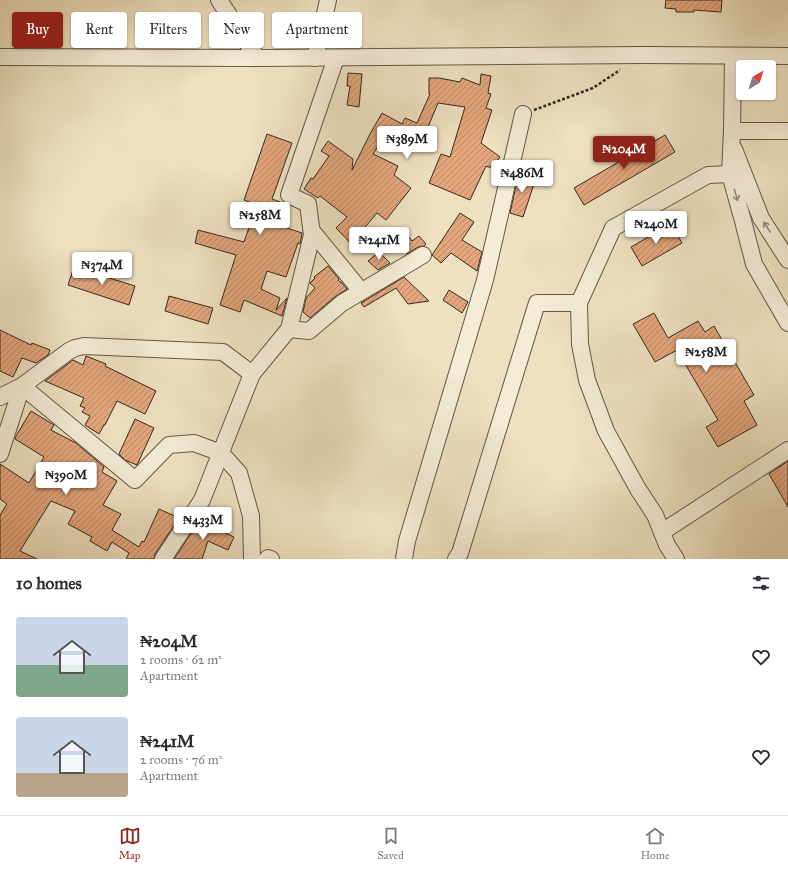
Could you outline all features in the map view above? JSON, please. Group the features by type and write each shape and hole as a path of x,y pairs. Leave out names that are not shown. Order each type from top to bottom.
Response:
{"street":[{"path":"219,0 257,58"},
{"path":"315,58 328,0 331,0"},
{"path":"0,57 336,58 643,55 788,56"},
{"path":"733,56 730,174 754,264 788,323"},
{"path":"163,559 202,500 252,374 289,329 312,231 308,204 289,195 336,58"},
{"path":"404,559 407,541 485,280 523,114"},
{"path":"732,137 788,131"},
{"path":"732,137 761,218 788,260"},
{"path":"676,559 667,545 655,515 638,489 606,431 587,380 580,344 579,302 613,228 708,175 730,174"},
{"path":"312,231 361,291"},
{"path":"289,329 309,331 342,303 423,254"},
{"path":"456,559 460,553 537,304 579,302"},
{"path":"0,397 22,386 69,351 84,346 223,352 252,374"},
{"path":"22,386 135,480 169,445 194,443 221,453 239,473 251,516 252,559"},
{"path":"0,454 22,386"},
{"path":"662,532 788,450"},
{"path":"267,559 271,559"}],"path":[{"path":"523,114 593,88 624,67"}],"building":[{"path":"666,0 722,0 721,12 694,10 694,12 676,12 676,9 665,8"},
{"path":"348,73 362,74 359,107 347,105 350,86 347,86"},
{"path":"481,74 491,76 488,93 491,94 486,108 492,110 481,143 500,157 492,167 486,166 470,200 429,183 441,154 450,157 465,107 438,103 428,127 434,130 425,151 386,134 373,154 398,166 394,175 411,188 386,220 377,213 360,233 369,242 360,253 336,228 347,217 320,196 318,198 304,189 329,156 321,151 328,141 353,159 352,170 382,113 402,124 405,118 417,123 430,94 429,78 439,78 460,82 462,78 480,85"},
{"path":"267,134 292,143 272,199 288,205 281,226 302,233 300,244 298,243 286,277 267,271 261,289 280,298 276,310 287,298 282,316 244,300 240,312 220,305 236,255 195,243 198,230 244,242 257,205 244,200"},
{"path":"665,135 675,152 584,205 574,188"},
{"path":"519,172 536,178 523,217 510,213"},
{"path":"460,213 474,222 462,240 482,252 477,271 451,253 441,263 432,255"},
{"path":"671,224 682,243 642,266 631,247"},
{"path":"405,232 412,241 419,236 426,244 407,254 396,240"},
{"path":"379,252 390,263 378,270 368,261"},
{"path":"328,266 339,279 338,280 347,289 336,296 310,318 303,312 306,298 315,288 310,283 315,278 314,277"},
{"path":"74,267 135,286 129,305 68,285"},
{"path":"404,277 429,301 408,304 396,288 364,307 361,303"},
{"path":"449,290 468,302 462,313 443,300"},
{"path":"169,296 213,308 208,324 165,311"},
{"path":"654,313 668,338 698,321 705,332 714,326 754,395 744,401 757,425 718,447 706,427 718,420 677,350 655,362 633,324"},
{"path":"0,330 31,345 32,343 50,350 48,355 36,363 22,358 13,377 0,371"},
{"path":"86,356 106,364 105,366 156,391 145,414 117,401 99,434 85,425 90,416 82,412 85,408 80,406 84,398 45,381 73,360 83,365"},
{"path":"31,411 54,425 51,430 76,443 104,467 102,472 117,481 103,505 121,514 112,530 139,547 142,541 144,542 159,509 179,518 155,554 154,559 126,559 129,553 112,542 107,551 90,541 92,537 68,524 75,511 51,501 20,551 37,559 0,559 0,515 7,504 0,499 0,464 29,483 44,457 15,439"},
{"path":"135,419 154,428 137,465 125,460 119,454"},
{"path":"788,461 788,507 769,474"},
{"path":"200,520 234,537 228,550 208,541 202,559 174,559"}]}
